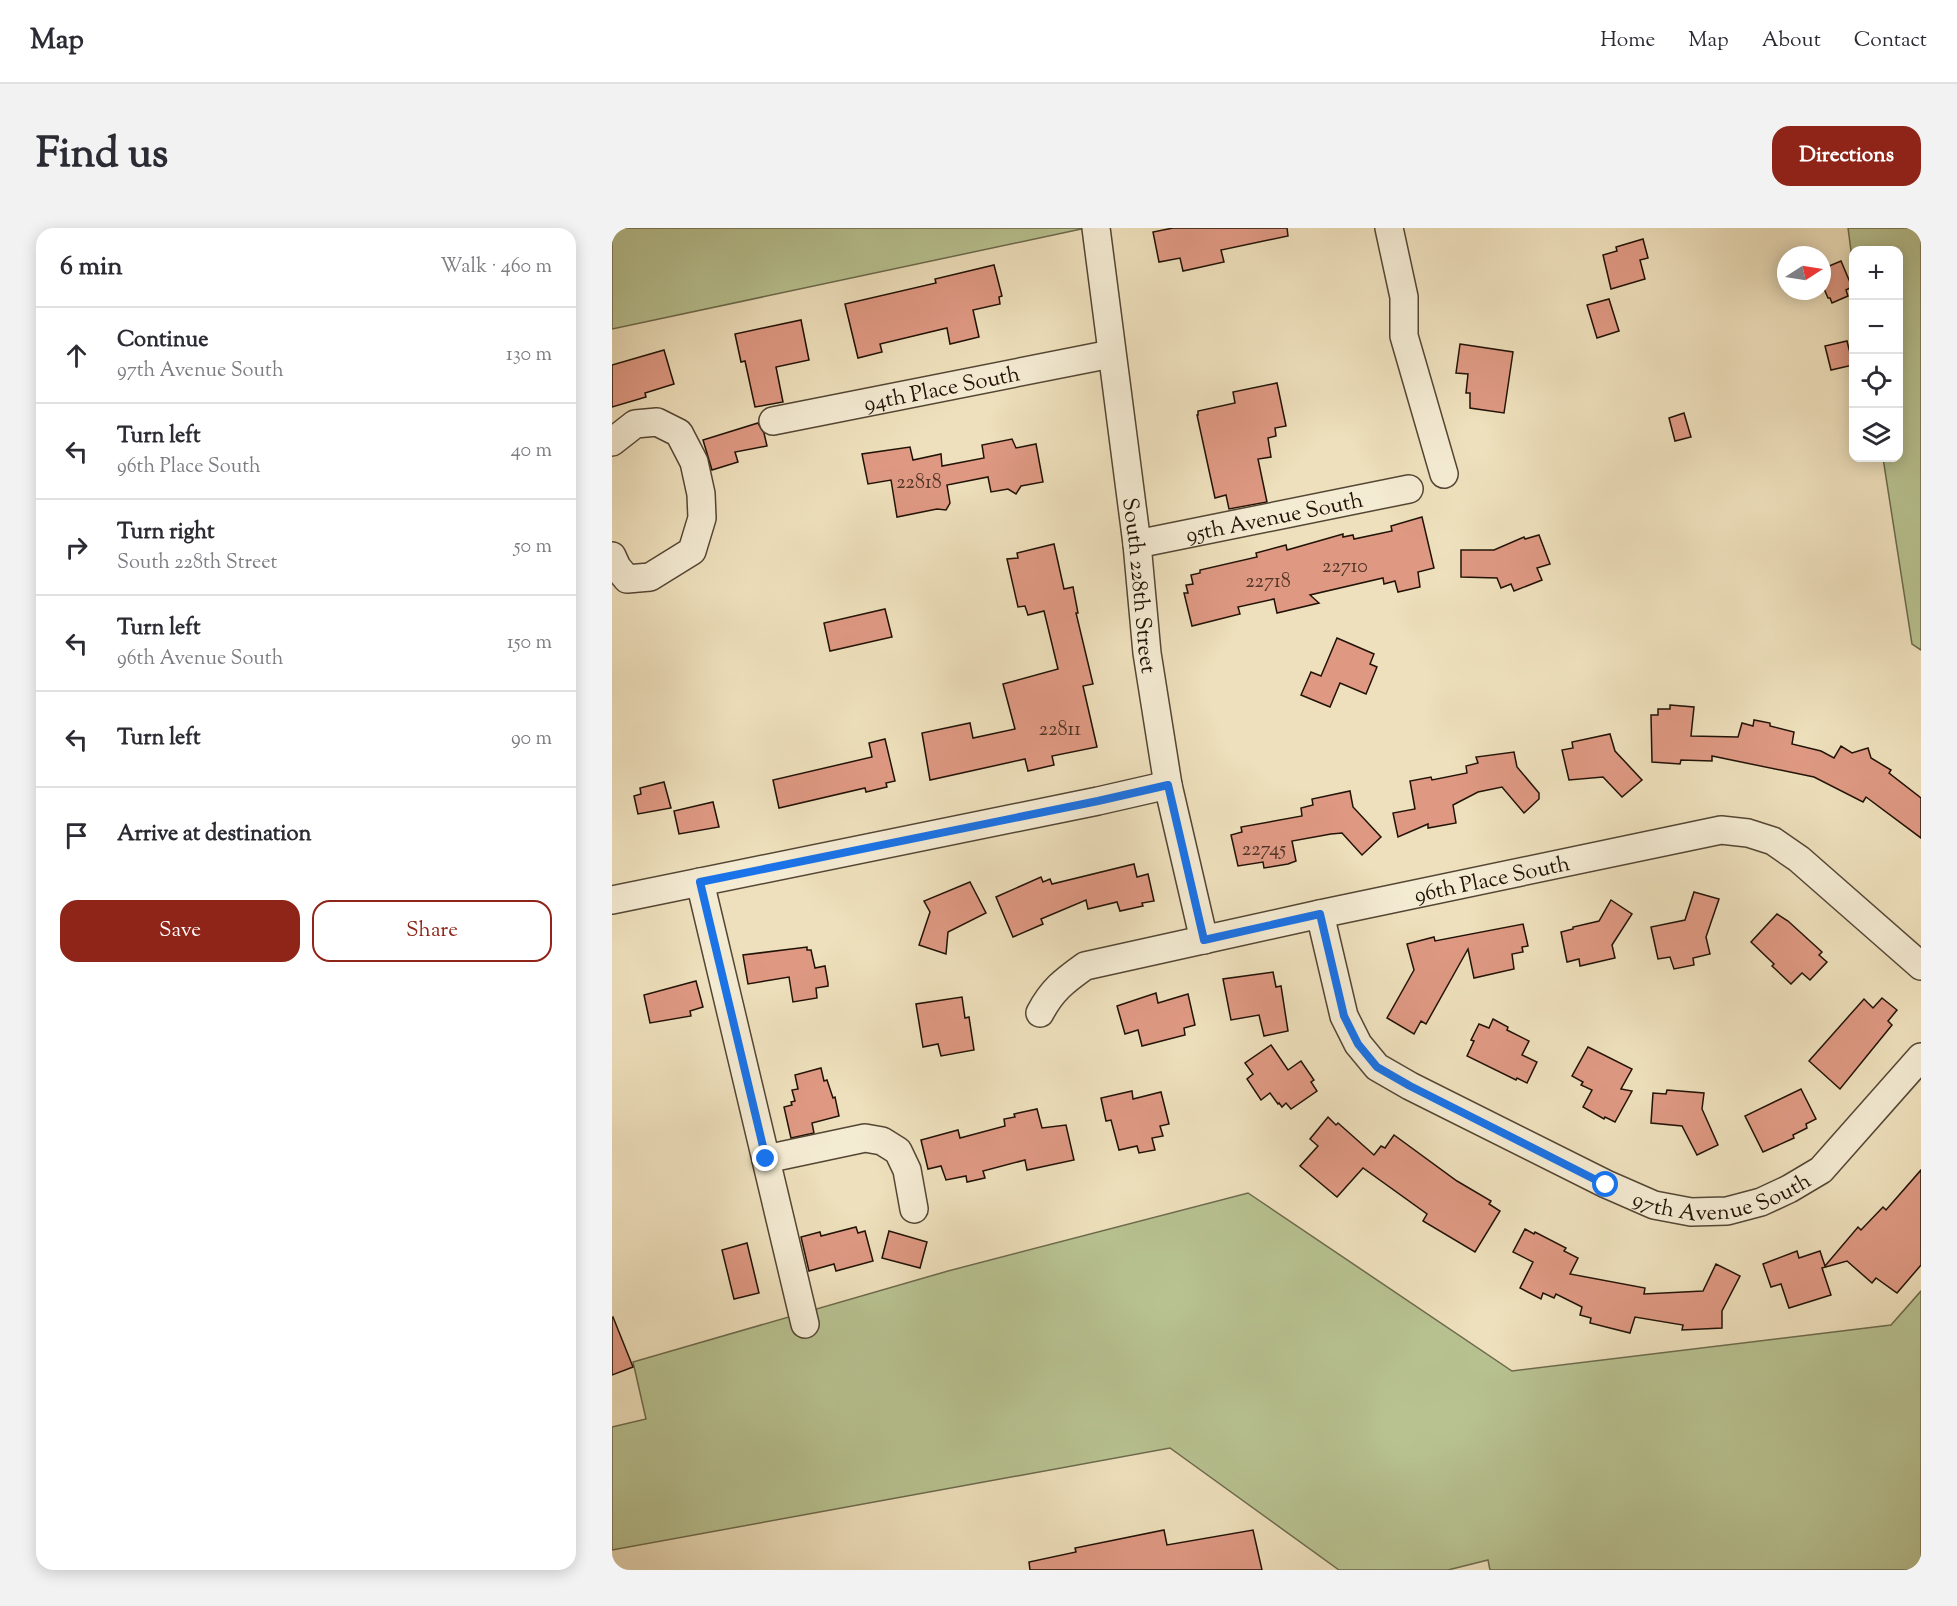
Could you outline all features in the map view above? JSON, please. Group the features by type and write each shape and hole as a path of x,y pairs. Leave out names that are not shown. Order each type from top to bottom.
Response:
{"street":[{"name":"South 228th Street","path":"1096,228 1137,544 1147,653 1168,785 1204,940"},
{"path":"1389,228 1404,297 1404,336 1444,474"},
{"name":"94th Place South","path":"773,421 1111,354"},
{"path":"612,442 635,424 657,422 679,433 694,462 701,494 702,518 692,551 650,577 627,579 617,567 612,556"},
{"name":"95th Avenue South","path":"1137,544 1409,489"},
{"path":"612,900 1168,785"},
{"name":"96th Place South","path":"1040,1013 1048,998 1061,983 1085,966 1721,830 1748,833 1773,841 1799,859 1921,966"},
{"path":"700,882 805,1324"},
{"name":"97th Avenue South","path":"1320,914 1344,1016 1358,1044 1377,1067 1606,1185 1654,1205 1691,1212 1727,1211 1761,1202 1789,1189 1821,1170 1921,1057"},
{"path":"766,1159 865,1138 882,1141 898,1151 907,1170 914,1209"}],"green space":[{"path":"612,228 1086,228 612,329"},
{"path":"1848,228 1921,228 1921,650 1912,644 1884,462 1903,462 1903,246 1850,246"},
{"path":"1248,1193 1512,1371 1891,1325 1921,1291 1921,1570 1490,1570 1488,1560 1448,1570 1339,1570 1170,1448 612,1550 612,1427 646,1419 633,1362 948,1271"}],"building":[{"path":"1173,228 1287,228 1288,236 1221,250 1224,262 1183,271 1180,258 1159,262 1153,232"},
{"path":"1643,239 1648,258 1640,260 1645,279 1611,289 1603,255 1617,251 1616,247"},
{"path":"1841,261 1849,280 1849,288 1846,290 1848,296 1832,303 1831,300 1831,265"},
{"path":"994,265 1002,296 999,297 1000,304 973,310 979,337 950,344 947,328 880,344 882,352 858,358 845,304 936,283 935,279"},
{"path":"1609,299 1619,331 1597,338 1587,305"},
{"path":"801,320 809,360 776,367 783,402 755,407 745,361 741,362 735,334"},
{"path":"1847,341 1849,366 1831,370 1825,346"},
{"path":"1460,344 1513,352 1504,413 1470,408 1470,393 1466,393 1468,374 1456,373"},
{"path":"664,350 674,384 645,393 646,397 612,407 612,365"},
{"path":"1277,383 1286,426 1275,428 1276,436 1268,438 1271,457 1258,459 1267,502 1229,509 1226,495 1215,498 1198,411 1235,403 1233,392"},
{"path":"1684,413 1691,437 1675,441 1669,418"},
{"path":"758,423 764,433 767,446 735,452 738,462 712,470 703,440"},
{"path":"1012,439 1016,448 1036,444 1043,482 1021,486 1016,494 1008,489 991,492 988,477 947,485 950,503 946,510 937,509 897,517 891,480 868,484 862,454 910,447 913,460 941,454 942,466 984,458 982,445"},
{"path":"1422,517 1434,568 1418,572 1420,587 1398,592 1395,581 1384,584 1383,578 1310,595 1319,603 1277,613 1274,599 1238,607 1240,614 1192,626 1184,593 1188,593 1186,585 1193,584 1191,575 1200,573 1200,570 1257,557 1256,553 1286,545 1287,550 1343,534 1343,537 1353,535 1354,539 1392,531 1391,526"},
{"path":"1539,535 1550,564 1537,568 1542,580 1514,591 1511,584 1501,588 1497,578 1461,577 1461,550 1494,550 1524,537 1525,539"},
{"path":"1054,544 1064,589 1073,587 1078,613 1076,613 1093,684 1083,686 1097,747 1052,756 1054,765 1028,771 1025,759 930,780 922,733 970,723 973,738 1015,729 1003,684 1058,669 1044,611 1028,615 1025,606 1018,607 1007,559 1018,558 1017,553"},
{"path":"885,609 892,637 830,651 824,623"},
{"path":"1337,638 1374,654 1370,664 1377,667 1366,694 1340,683 1330,707 1301,695 1311,672 1321,676"},
{"path":"1670,705 1694,707 1691,736 1738,737 1742,723 1753,726 1754,720 1794,732 1792,744 1821,751 1834,758 1841,746 1852,753 1868,748 1871,758 1891,770 1889,773 1921,798 1921,838 1866,797 1863,802 1814,777 1712,756 1712,761 1681,760 1680,764 1652,762 1651,715 1658,715 1658,709 1670,709"},
{"path":"1610,734 1615,751 1642,780 1622,797 1603,777 1569,780 1562,750 1573,748 1572,742"},
{"path":"885,739 895,781 886,783 887,787 866,792 865,788 779,808 773,780 872,757 869,743"},
{"path":"1514,752 1517,767 1539,793 1539,799 1524,813 1502,787 1478,792 1453,805 1456,823 1428,828 1428,824 1398,837 1393,813 1415,809 1410,781 1431,777 1432,780 1467,773 1466,766 1478,763 1476,757"},
{"path":"664,782 671,808 638,814 634,796 641,794 640,788"},
{"path":"1350,791 1353,807 1381,837 1362,855 1342,833 1292,841 1296,861 1288,864 1264,868 1263,862 1238,866 1231,835 1242,832 1241,827 1302,816 1301,808 1313,805 1312,799"},
{"path":"713,802 719,827 679,834 674,811"},
{"path":"1134,864 1137,877 1148,874 1154,901 1142,903 1143,906 1120,911 1117,902 1088,909 1086,900 1041,919 1043,924 1013,937 996,897 1041,877 1043,882 1050,879 1052,884"},
{"path":"970,882 986,913 948,932 946,954 919,945 930,912 924,901"},
{"path":"1694,892 1719,899 1706,937 1710,954 1693,958 1694,965 1674,969 1670,957 1658,959 1651,927 1685,920"},
{"path":"1611,900 1632,914 1612,945 1615,958 1580,966 1579,959 1567,962 1561,932 1599,921"},
{"path":"1777,914 1822,952 1819,955 1827,962 1810,980 1802,973 1791,984 1751,942"},
{"path":"1523,924 1528,946 1522,947 1523,952 1512,954 1514,969 1474,978 1468,949 1426,1024 1421,1021 1414,1034 1387,1018 1414,970 1407,944 1434,937 1435,941"},
{"path":"807,947 807,950 811,950 815,968 825,966 828,986 816,988 817,998 793,1002 789,977 748,984 743,955"},
{"path":"1273,972 1276,987 1281,986 1288,1031 1264,1036 1259,1015 1231,1020 1223,979"},
{"path":"696,981 703,1007 690,1011 691,1016 650,1023 644,995"},
{"path":"1156,993 1158,1003 1188,994 1195,1025 1184,1028 1185,1035 1142,1046 1138,1030 1125,1034 1117,1006"},
{"path":"962,997 965,1018 969,1017 974,1050 941,1056 938,1044 923,1047 916,1004"},
{"path":"1882,998 1897,1010 1888,1021 1892,1025 1840,1089 1809,1061 1864,999 1873,1008"},
{"path":"1493,1019 1508,1027 1507,1030 1529,1041 1522,1055 1537,1062 1527,1083 1467,1056 1474,1041 1471,1040 1479,1024 1489,1028"},
{"path":"1271,1045 1288,1070 1301,1061 1314,1080 1311,1082 1317,1091 1291,1109 1286,1103 1282,1107 1278,1104 1270,1093 1261,1100 1247,1079 1253,1074 1245,1063"},
{"path":"1588,1047 1632,1069 1621,1089 1632,1091 1615,1122 1605,1117 1604,1119 1583,1107 1592,1090 1581,1085 1583,1082 1572,1076"},
{"path":"821,1068 824,1081 827,1080 833,1098 835,1097 839,1116 812,1123 814,1133 791,1138 784,1107 792,1105 791,1102 795,1101 792,1090 798,1089 795,1075"},
{"path":"1801,1089 1816,1119 1806,1124 1807,1128 1793,1135 1794,1138 1763,1152 1745,1116"},
{"path":"1667,1090 1704,1093 1702,1109 1718,1145 1697,1155 1682,1126 1651,1123 1653,1093 1666,1094"},
{"path":"1132,1091 1133,1099 1161,1092 1169,1124 1160,1126 1163,1136 1152,1138 1155,1150 1139,1153 1137,1146 1119,1150 1111,1120 1106,1121 1101,1098"},
{"path":"1037,1109 1042,1128 1066,1125 1074,1160 1027,1170 1025,1160 983,1171 985,1178 967,1182 966,1176 946,1180 941,1166 928,1169 921,1140 958,1130 960,1138 1005,1126 1004,1119 1015,1117 1014,1114"},
{"path":"1328,1117 1374,1155 1381,1146 1385,1148 1394,1135 1457,1181 1491,1201 1489,1204 1500,1211 1475,1252 1423,1221 1427,1214 1363,1168 1337,1197 1300,1166 1318,1146 1310,1139"},
{"path":"1921,1170 1921,1265 1897,1293 1876,1278 1872,1283 1847,1261 1822,1268 1831,1295 1789,1308 1781,1284 1771,1287 1763,1264 1797,1251 1799,1258 1820,1251 1825,1266 1858,1227 1861,1230 1883,1207 1886,1210"},
{"path":"856,1227 858,1233 865,1231 873,1261 836,1271 834,1264 809,1271 801,1237 820,1232 821,1236"},
{"path":"1525,1229 1566,1248 1564,1251 1578,1258 1570,1274 1645,1288 1644,1294 1703,1291 1716,1264 1740,1276 1722,1311 1722,1328 1682,1330 1683,1325 1635,1317 1630,1333 1590,1323 1591,1318 1580,1315 1582,1307 1556,1294 1554,1298 1543,1293 1541,1299 1520,1288 1533,1262 1513,1252"},
{"path":"889,1231 927,1242 920,1268 882,1258"},
{"path":"747,1243 759,1293 734,1299 722,1250"},
{"path":"612,1318 633,1367 612,1375"},
{"path":"1164,1530 1167,1545 1253,1530 1262,1570 1030,1570 1029,1562 1076,1552 1075,1548"}],"route":[{"path":"766,1159 700,882 1168,785 1204,940 1320,914 1344,1016 1358,1044 1377,1067 1606,1185"}]}
